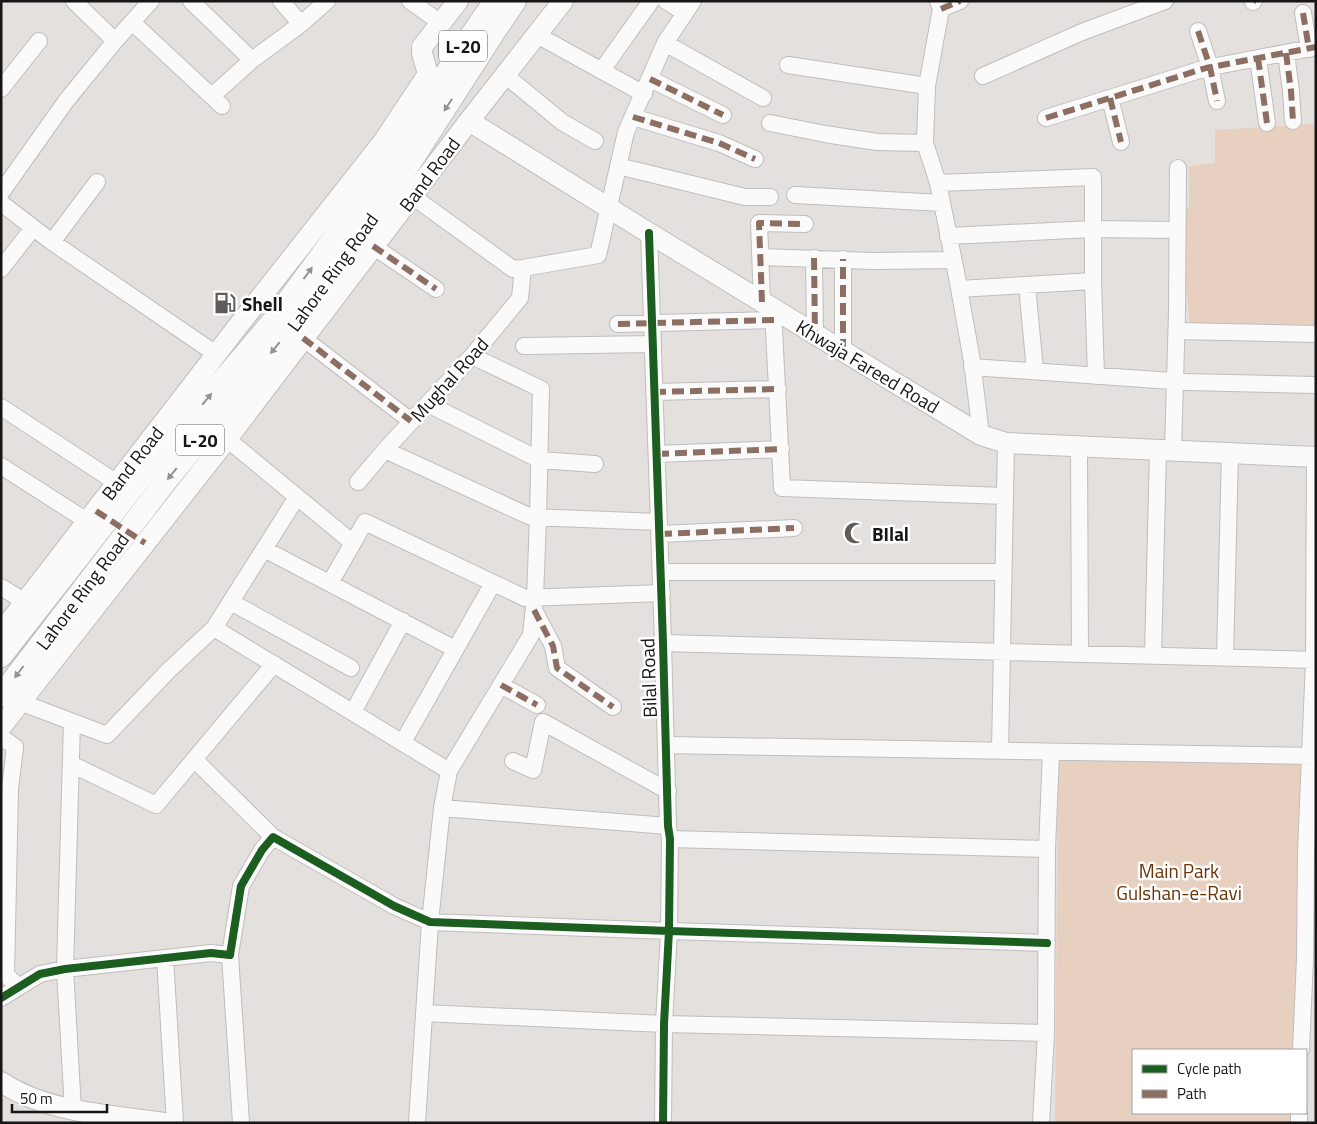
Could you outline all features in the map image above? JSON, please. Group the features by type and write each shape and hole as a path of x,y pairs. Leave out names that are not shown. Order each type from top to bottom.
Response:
{"highway":[{"name":"Lahore Ring Road","path":"1,656 149,467 274,320 397,184 434,92 458,52 495,1"},
{"name":"Lahore Ring Road","path":"11,699 166,481 288,332 397,184 515,1"}],"main road":[{"name":"Band Road","path":"1,633 216,354 383,142 428,74 422,47 458,1"},
{"name":"Band Road","path":"1,726 11,699 226,439 373,246 397,184 469,121 563,1"},
{"name":"Khwaja Fareed Road","path":"469,121 769,310 815,334 981,435 1006,443 1315,457"},
{"path":"1,1082 39,1101 73,1110 164,1123"}],"street":[{"path":"74,1 115,41"},
{"path":"1,193 66,101 115,41 151,1"},
{"path":"191,1 252,60"},
{"path":"281,1 300,24"},
{"path":"132,22 217,101 252,60 327,1"},
{"path":"410,1 441,23"},
{"path":"602,70 651,1"},
{"path":"397,184 513,269 598,255 626,132 665,43 689,7 666,1"},
{"path":"960,1 940,5 927,86 925,143 938,183 959,289 981,435"},
{"path":"983,76 1082,32 1166,1"},
{"path":"1046,118 1210,67 1312,48 1303,13"},
{"path":"1198,31 1210,67 1217,101"},
{"path":"537,35 602,70 723,115"},
{"path":"1,89 39,41"},
{"path":"665,43 763,98"},
{"path":"1286,53 1293,121"},
{"path":"1258,58 1267,123"},
{"path":"788,65 927,86"},
{"path":"505,75 562,122 595,141"},
{"path":"1110,98 1121,142"},
{"path":"633,117 719,142 754,159"},
{"path":"770,123 877,142 925,143"},
{"path":"618,166 745,197 770,197"},
{"path":"1153,656 1165,450 1175,381 1178,168"},
{"path":"938,183 1093,177 1093,281 1096,376"},
{"path":"52,242 97,182"},
{"path":"795,195 942,202"},
{"path":"1,202 52,242 216,354"},
{"path":"805,224 759,223 761,257 778,389 782,488 1005,496"},
{"path":"1,269 33,228"},
{"path":"948,236 1093,229 1177,230"},
{"name":"Bilal Road","path":"649,233 669,833 669,931 664,1024 663,1123"},
{"path":"373,246 436,289"},
{"path":"761,257 873,261 953,260"},
{"path":"814,258 815,334"},
{"path":"843,259 843,351"},
{"name":"Mughal Road","path":"358,482 411,421 472,356 520,298 523,268"},
{"path":"959,289 1093,281"},
{"path":"1027,285 1035,371"},
{"path":"618,324 652,323 769,310"},
{"path":"1177,331 1316,334"},
{"path":"303,338 411,421"},
{"path":"524,346 652,344"},
{"path":"417,1123 430,922 442,808 449,771 531,635 534,604 541,389 472,356"},
{"path":"972,367 1175,381 1316,385"},
{"path":"654,392 778,389"},
{"path":"428,404 540,460 594,464"},
{"path":"1,407 117,483"},
{"path":"226,439 353,543"},
{"path":"1000,751 1006,443"},
{"path":"1079,446 1080,654"},
{"path":"657,454 781,449"},
{"path":"385,450 531,517 659,528 794,528"},
{"path":"1225,658 1230,453"},
{"path":"1302,1049 1310,959 1315,660 1315,457"},
{"path":"1,466 88,521"},
{"path":"11,699 107,735 169,670 214,628 297,497"},
{"path":"330,583 365,522 534,604 553,646 557,668 613,706"},
{"path":"264,549 455,649"},
{"path":"661,572 1003,572"},
{"path":"403,742 493,583"},
{"path":"1,587 25,602"},
{"path":"534,604 662,594"},
{"path":"231,602 351,668"},
{"path":"353,712 402,621"},
{"path":"214,628 449,771"},
{"path":"664,643 1315,660"},
{"path":"71,764 156,805 274,664"},
{"path":"501,685 537,705"},
{"path":"72,722 65,969 73,1110"},
{"path":"513,761 533,770 543,722 668,791"},
{"path":"1,737 16,747 10,788 6,975 19,987"},
{"path":"666,745 1313,756"},
{"path":"1041,1123 1046,1033 1047,849 1050,752"},
{"path":"194,759 273,837 394,906 430,922 1047,943"},
{"path":"442,808 669,833 1047,849"},
{"path":"241,1123 230,956 241,886 262,850 273,837"},
{"path":"1,998 40,974 65,969 211,953 230,956"},
{"path":"166,958 175,1123"},
{"path":"424,1013 664,1024 1046,1033"}],"green space":[{"path":"1313,124 1316,133 1316,326 1190,324 1178,209 1189,207 1189,166 1215,163 1215,130"},
{"name":"Main Park Gulshan-e-Ravi","path":"1058,757 1303,760 1295,1049 1132,1049 1132,1114 1294,1114 1293,1123 1055,1123"}],"marked path":[{"path":"941,9 960,1"},
{"path":"1303,13 1309,49"},
{"path":"1198,31 1210,67 1217,101"},
{"path":"1046,118 1206,68 1316,47"},
{"path":"1286,53 1293,121"},
{"path":"1258,58 1267,123"},
{"path":"650,79 723,115"},
{"path":"1110,98 1121,142"},
{"path":"633,117 719,143 755,159"},
{"path":"762,302 759,223 805,224"},
{"path":"373,246 436,289"},
{"path":"814,258 815,334"},
{"path":"843,259 843,351"},
{"path":"618,324 774,320"},
{"path":"303,338 411,421"},
{"path":"654,392 778,389"},
{"path":"657,454 781,449"},
{"path":"96,511 145,543"},
{"path":"660,534 794,528"},
{"path":"534,610 553,646 557,668 613,707"},
{"path":"501,685 537,705"}],"cycle path":[{"path":"649,233 668,826 670,839 663,1123"},
{"path":"1,998 40,974 65,969 211,953 230,955 241,886 262,850 273,837 394,906 430,922 1047,943"}],"place":[{"name":"Shell","path":"225,303"},
{"name":"BIlal","path":"855,533"}]}
